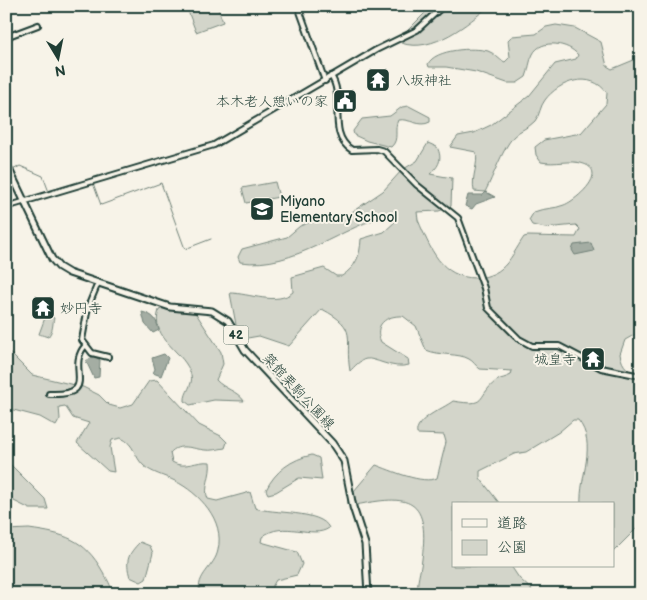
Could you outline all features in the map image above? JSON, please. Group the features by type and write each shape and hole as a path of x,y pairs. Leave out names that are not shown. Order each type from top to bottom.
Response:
{"main road":[{"name":"築館栗駒公園線","path":"6,163 56,264 69,273 170,307 212,310 228,321 245,350 332,443 344,461 353,507 365,544 368,594"}],"street":[{"path":"298,6 325,80"},
{"path":"6,207 24,200 206,148 376,50 416,30 443,6"},
{"path":"6,37 38,25"},
{"path":"332,76 336,88 336,120 343,142 352,150 378,148 384,151 417,185 458,218 480,275 488,308 518,340 532,346 565,348 601,368 641,376"},
{"path":"98,283 88,307 82,332 85,346 92,352 108,357"},
{"path":"50,394 67,394 76,389 80,382 80,356 85,346"}],"green space":[{"path":"186,6 217,6 223,22 196,32"},
{"path":"432,6 489,6 461,28 438,41 413,45 401,43 402,36"},
{"path":"556,25 575,28 601,42 607,66 612,69 641,57 641,331 625,340 620,354 622,362 627,368 641,376 641,396 634,408 636,418 641,421 641,524 614,551 614,502 581,502 587,439 584,429 578,420 573,420 559,432 526,452 514,454 480,471 480,478 498,502 452,502 452,568 512,568 519,578 536,594 418,594 424,537 422,521 417,510 410,504 386,500 351,506 348,505 348,498 376,465 424,480 437,478 446,442 444,435 417,434 420,424 424,419 453,401 464,403 477,402 496,381 511,375 512,371 480,369 465,357 426,350 416,326 403,316 386,319 380,326 379,336 381,342 408,359 409,365 403,366 366,359 359,362 350,371 346,328 342,322 322,309 289,346 259,336 242,339 237,330 230,293 263,298 279,298 293,292 292,277 324,268 336,276 342,276 351,269 356,260 360,251 361,239 384,232 397,220 397,217 393,214 355,227 318,245 280,259 260,263 240,262 238,257 242,249 287,237 300,226 313,221 335,220 346,216 383,191 402,170 417,161 428,143 437,147 440,155 438,165 430,174 452,178 451,206 439,211 417,212 418,220 438,260 454,273 464,277 476,278 496,273 507,262 524,237 576,237 580,229 576,225 545,228 532,225 529,220 534,212 560,206 582,193 592,180 591,168 579,163 541,162 536,155 535,147 544,140 581,133 606,104 607,93 600,86 584,80 575,81 567,83 551,93 543,102 535,121 515,135 509,143 485,192 474,191 473,180 477,161 476,152 450,147 458,136 474,133 491,125 529,96 555,64 576,59 578,55 562,45 548,44 542,46 533,54 526,77 517,83 507,83 476,72 446,67 429,67 428,64 438,55 465,49 488,51 505,62 510,57 508,40 512,36 536,34 546,27"},
{"path":"409,106 430,117 430,122 422,124 398,120 396,138 391,147 367,141 354,135 353,131 362,119 390,116 402,107"},
{"path":"275,182 279,197 246,203 242,188"},
{"path":"167,307 190,309 197,315 221,352 223,364 216,380 244,401 214,400 190,405 185,401 192,379 191,375 188,367 163,337 157,320 159,310"},
{"path":"46,315 54,318 48,337 39,334"},
{"path":"6,353 11,354 32,375 83,387 99,395 109,405 120,408 133,404 149,381 157,380 199,425 221,436 227,442 225,448 207,450 182,447 170,453 172,462 181,465 210,462 206,490 208,499 217,501 250,492 255,508 307,515 325,522 329,528 315,532 279,530 270,532 262,537 261,542 297,552 302,564 297,575 276,580 268,594 200,594 200,582 216,556 219,539 218,528 214,518 201,500 184,486 144,466 132,447 121,438 112,440 110,447 114,472 108,471 77,443 89,423 73,418 65,406 59,407 60,419 56,426 40,417 6,408"},
{"path":"312,455 319,458 322,480 299,478 276,492 268,494 266,490 279,472 298,459"},
{"path":"6,460 45,499 48,509 30,509 6,497"},
{"path":"29,529 63,536 80,545 96,561 109,583 112,594 6,594 6,530"},
{"path":"140,542 150,546 153,553 146,579 141,582 130,577 128,566 130,554"}],"shaded area":[{"path":"486,192 495,197 476,204 472,209 465,206 468,195 483,195"},
{"path":"591,243 594,251 575,255 572,250 574,245"},
{"path":"142,312 154,318 159,330 153,333 145,324"},
{"path":"164,354 168,358 161,376 153,373 155,369 152,358"},
{"path":"94,356 100,360 99,377 94,378 86,361"}],"waterway":[{"path":"11,171 20,166 43,176 49,192"},
{"path":"87,185 93,183 101,205 161,183 185,249 211,239"}],"place":[{"name":"八坂神社","path":"378,80"},
{"name":"本木老人憩いの家","path":"345,101"},
{"name":"Miyano Elementary School","path":"262,209"},
{"name":"妙円寺","path":"43,308"},
{"name":"城皇寺","path":"593,359"}]}
